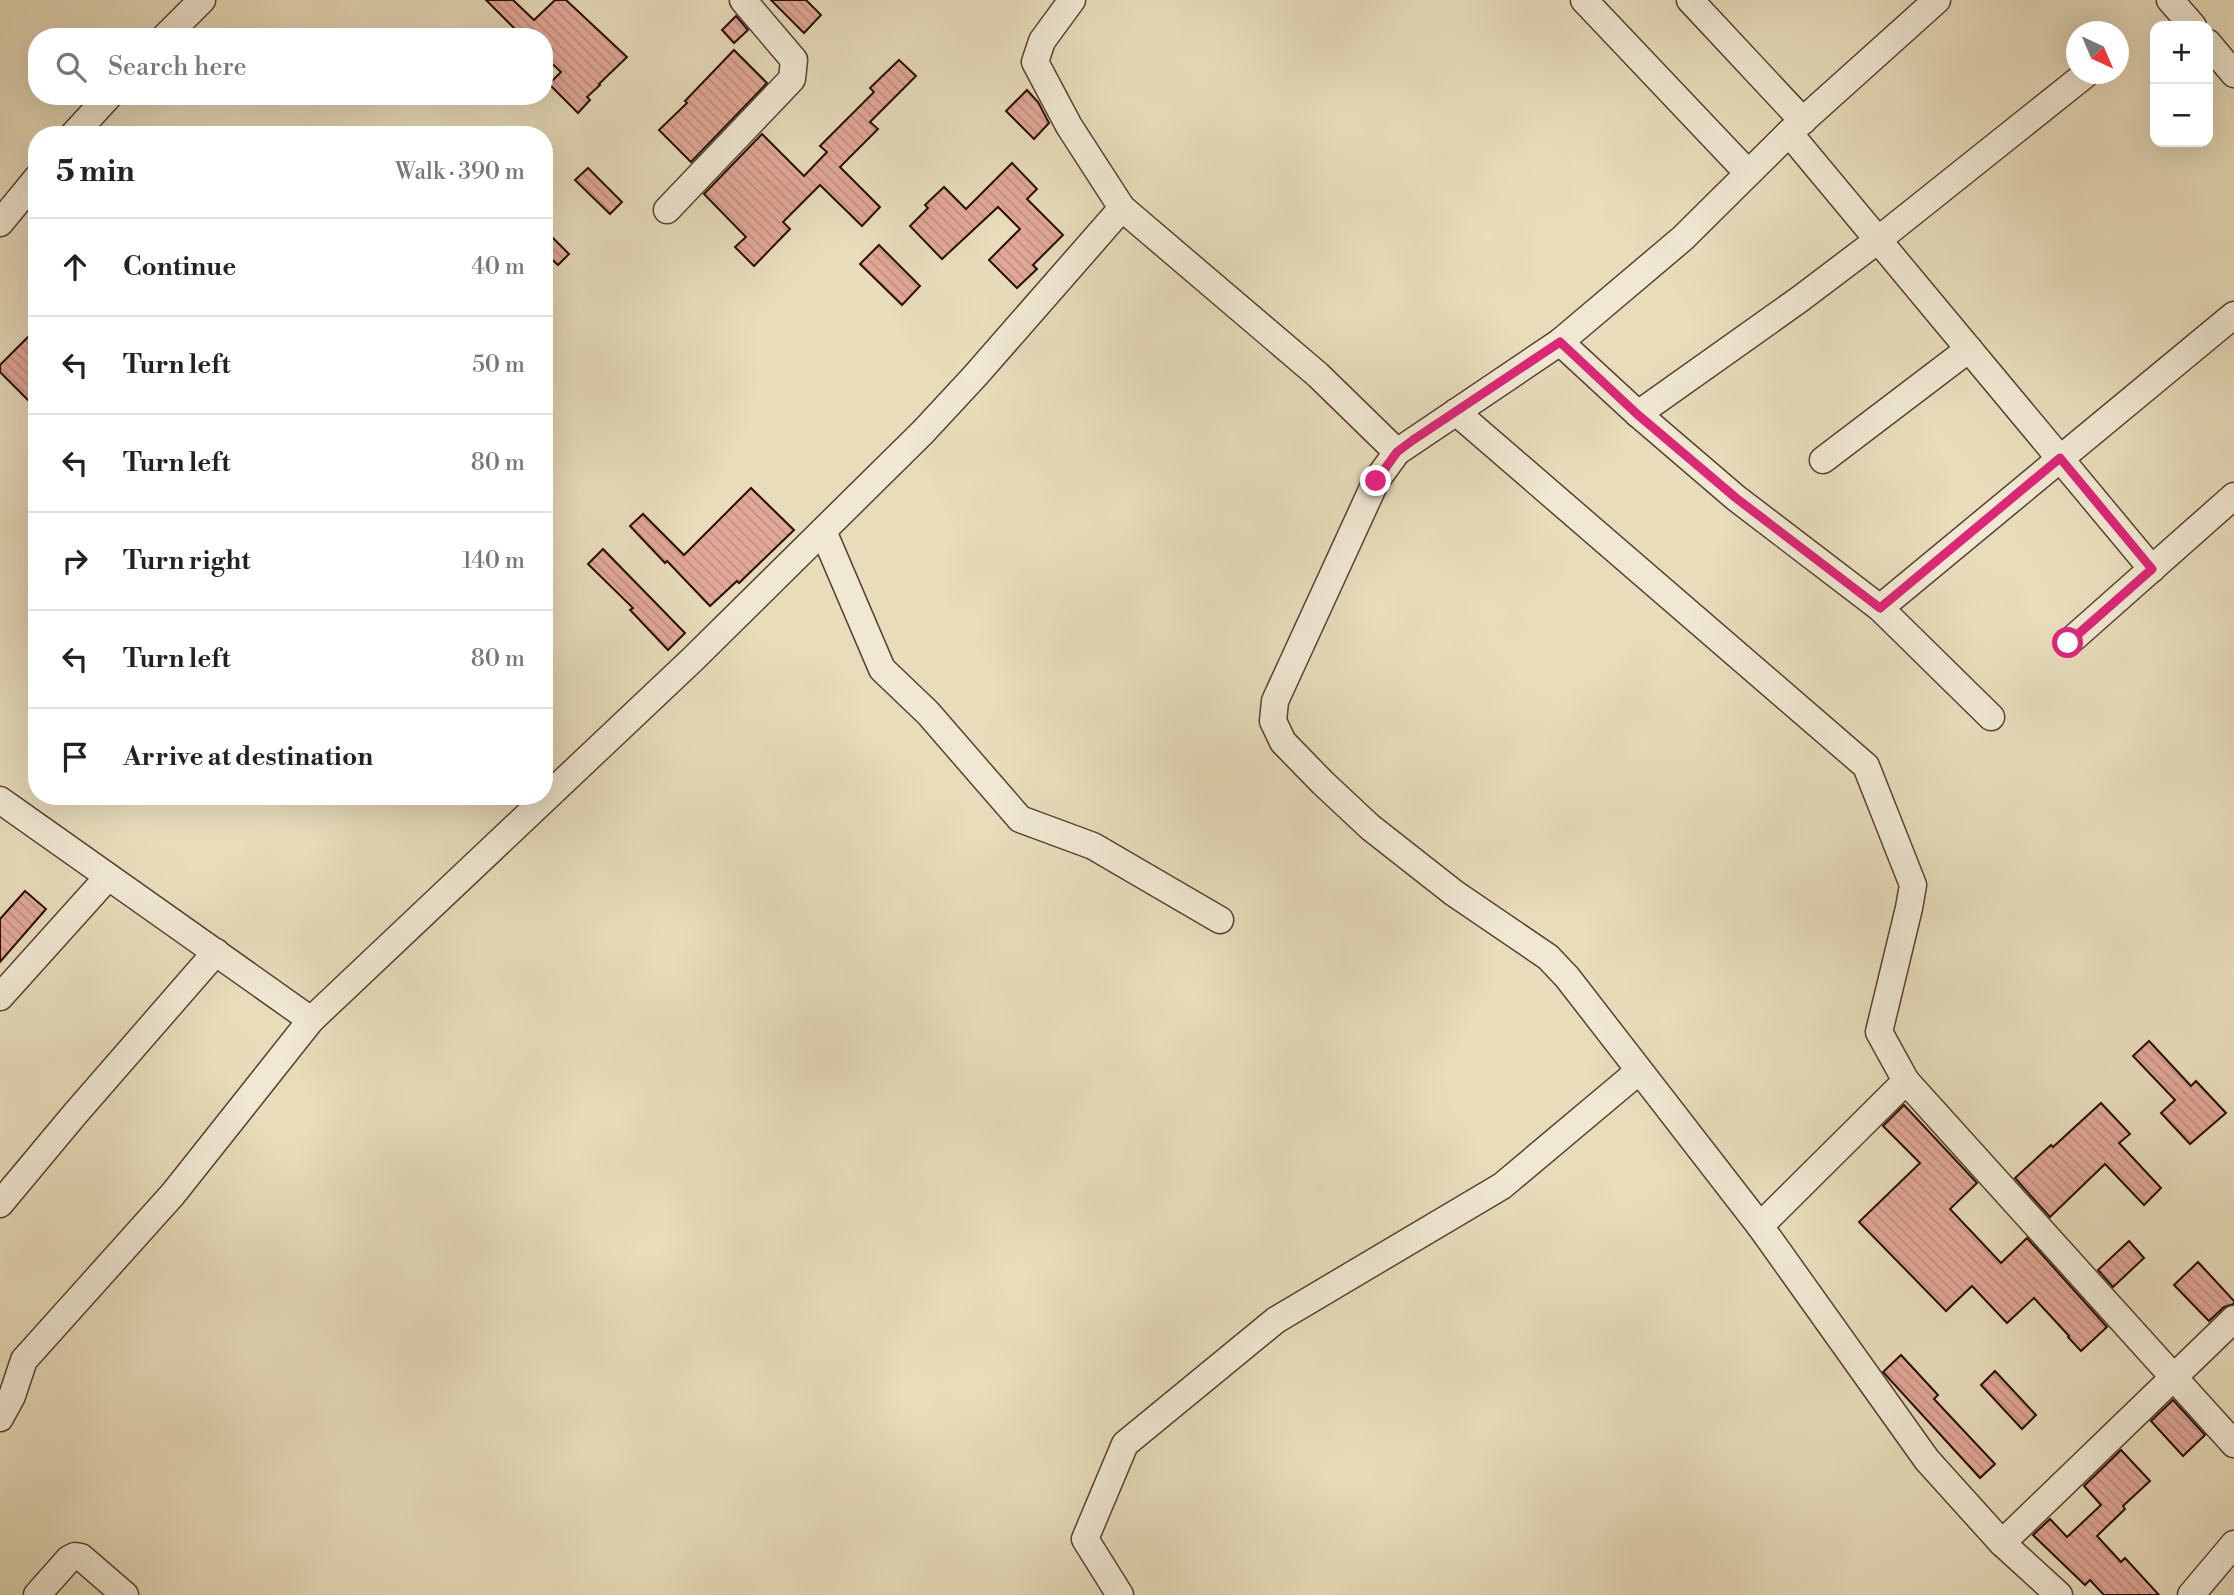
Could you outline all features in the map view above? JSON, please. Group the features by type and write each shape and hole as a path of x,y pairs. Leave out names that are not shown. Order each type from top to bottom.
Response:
{"street":[{"path":"174,28 202,0"},
{"path":"667,210 792,79 794,60 743,0"},
{"path":"1072,0 1042,41 1035,62 1069,125 1122,208 1318,375 1397,452"},
{"path":"1584,0 1748,173"},
{"path":"1690,0 1796,127 1878,240 2152,569"},
{"path":"1937,0 1796,127 1683,238 1560,342 1397,452 1376,481 1275,701 1273,721 1283,742 1370,827 1454,894 1548,957 1567,977 1760,1226 1927,1460 2002,1543 2059,1595"},
{"path":"2170,0 2189,21"},
{"path":"2213,49 2234,74"},
{"path":"1637,414 1800,299 2073,84"},
{"path":"81,126 101,105"},
{"path":"0,223 28,189"},
{"path":"553,792 693,659 923,432 1122,208"},
{"path":"1880,608 2234,315"},
{"path":"1560,342 1637,414 1736,498 1880,608 1991,717"},
{"path":"1823,460 1969,349"},
{"path":"1456,412 1866,766 1913,886 1879,1032 1906,1081 2234,1444"},
{"path":"2068,643 2234,496"},
{"path":"823,531 882,669 928,713 1020,819 1093,846 1220,920"},
{"path":"0,800 312,1020"},
{"path":"0,1418 12,1396 24,1360 173,1194 312,1020 539,805"},
{"path":"0,998 108,877"},
{"path":"0,1204 216,952"},
{"path":"1120,1595 1085,1539 1125,1444 1276,1320 1502,1186 1639,1071"},
{"path":"1760,1226 1906,1081"},
{"path":"2002,1543 2234,1319"},
{"path":"2191,1595 2234,1544"},
{"path":"37,1595 69,1559 75,1556 81,1557 125,1595"}],"building":[{"path":"486,0 513,0 534,20 555,0 566,0 627,57 587,97 590,100 578,113 553,88 553,80 561,72 553,64 553,28 514,28"},
{"path":"771,0 806,0 821,15 804,33"},
{"path":"736,16 748,30 734,43 722,30"},
{"path":"734,50 767,83 691,162 659,130"},
{"path":"899,60 916,76 870,122 878,129 840,167 880,207 862,226 820,185 783,222 790,229 754,266 735,247 746,237 704,194 762,134 804,176 827,152 820,146 874,92 870,88"},
{"path":"1027,90 1038,102 1049,123 1034,139 1006,111"},
{"path":"1012,163 1037,189 1027,199 1063,235 1033,265 1037,269 1017,288 989,260 1020,229 998,207 942,259 910,226 928,208 925,205 944,187 966,209"},
{"path":"588,168 622,202 610,214 575,180"},
{"path":"553,238 569,254 558,265 553,260"},
{"path":"879,245 920,286 902,305 860,264"},
{"path":"28,337 28,400 0,372 0,365"},
{"path":"751,488 794,530 739,583 737,581 710,606 630,526 643,514 684,555"},
{"path":"603,549 685,633 668,650 630,610 633,608 588,564"},
{"path":"25,891 46,909 0,962 0,919"},
{"path":"2149,1041 2191,1086 2196,1081 2226,1113 2190,1144 2161,1113 2175,1100 2133,1056"},
{"path":"2101,1103 2130,1134 2119,1143 2161,1188 2144,1205 2105,1164 2050,1217 2015,1178"},
{"path":"1904,1105 1977,1183 1950,1209 2001,1263 2027,1238 2107,1327 2081,1351 2034,1298 2007,1323 1972,1286 1946,1311 1859,1222 1920,1163 1883,1126"},
{"path":"2129,1241 2144,1258 2113,1287 2098,1270"},
{"path":"2198,1262 2234,1301 2234,1304 2224,1307 2209,1321 2174,1285"},
{"path":"1901,1355 1938,1395 1934,1399 1995,1464 1980,1478 1883,1372"},
{"path":"1995,1371 2036,1415 2022,1429 1981,1385"},
{"path":"2173,1400 2205,1435 2183,1456 2151,1421"},
{"path":"2121,1450 2150,1481 2097,1536 2121,1562 2125,1558 2159,1595 2104,1595 2090,1580 2085,1585 2033,1535 2050,1519 2067,1537 2101,1505 2084,1486"}],"route":[{"path":"1376,481 1397,452 1560,342 1637,414 1736,498 1880,608 2060,458 2152,569 2068,643"}]}
